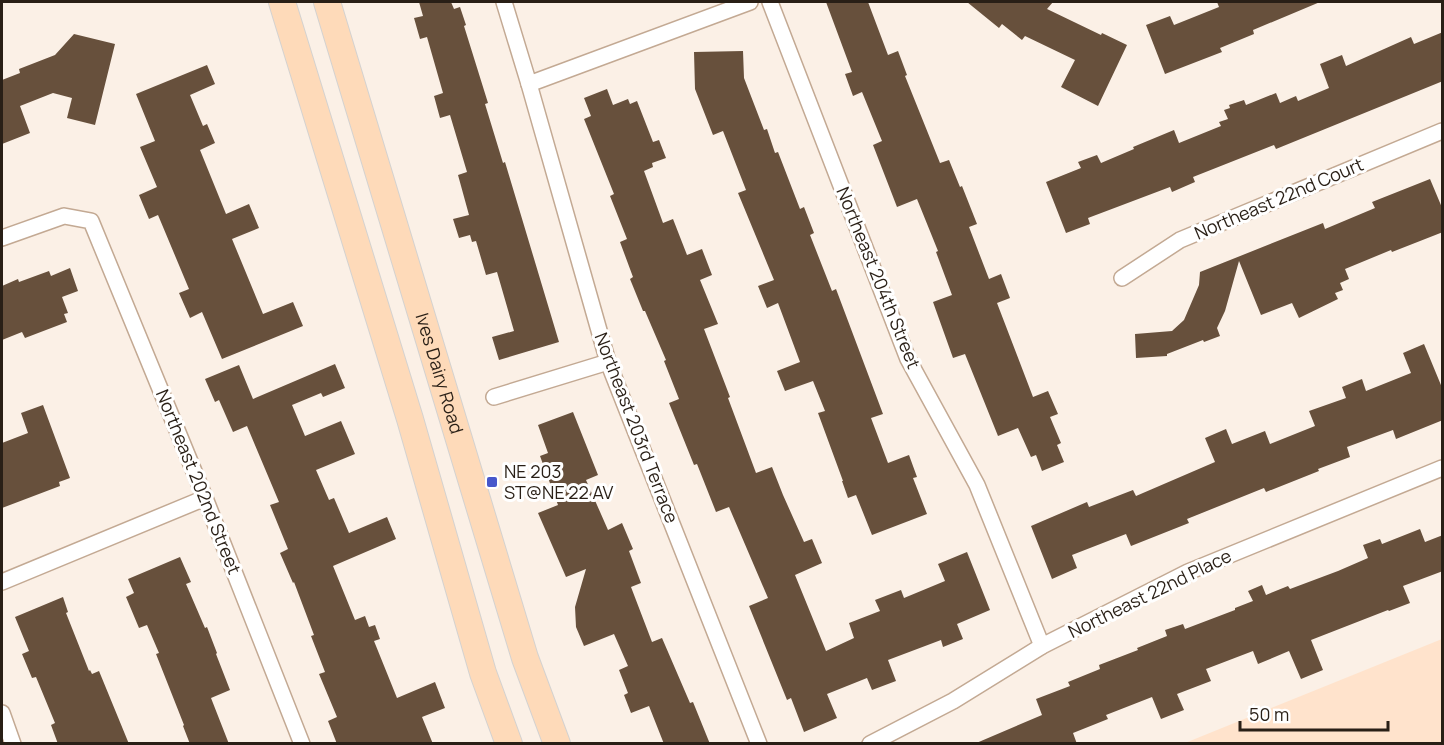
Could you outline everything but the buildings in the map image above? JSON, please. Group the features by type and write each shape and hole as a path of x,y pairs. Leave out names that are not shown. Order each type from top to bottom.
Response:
{"main road":[{"path":"282,2 410,419 483,673 509,744"},
{"name":"Ives Dairy Road","path":"327,2 525,658 557,744"}],"street":[{"name":"Northeast 203rd Terrace","path":"504,2 608,363 759,744"},
{"path":"529,84 750,2"},
{"name":"Northeast 204th Street","path":"770,2 908,359 977,485 1042,646"},
{"name":"Northeast 22nd Court","path":"1122,278 1180,240 1443,131"},
{"name":"Northeast 202nd Street","path":"2,238 64,216 91,221 205,498 302,744"},
{"path":"495,397 608,363"},
{"name":"Northeast 22nd Place","path":"870,744 953,701 1042,646 1188,572 1443,468"},
{"path":"2,582 205,498"},
{"path":"2,713 13,744"}],"shaded area":[{"path":"1442,639 1442,743 1185,743"}],"place":[{"name":"NE 203 ST@NE 22 AV","path":"492,482"}]}
